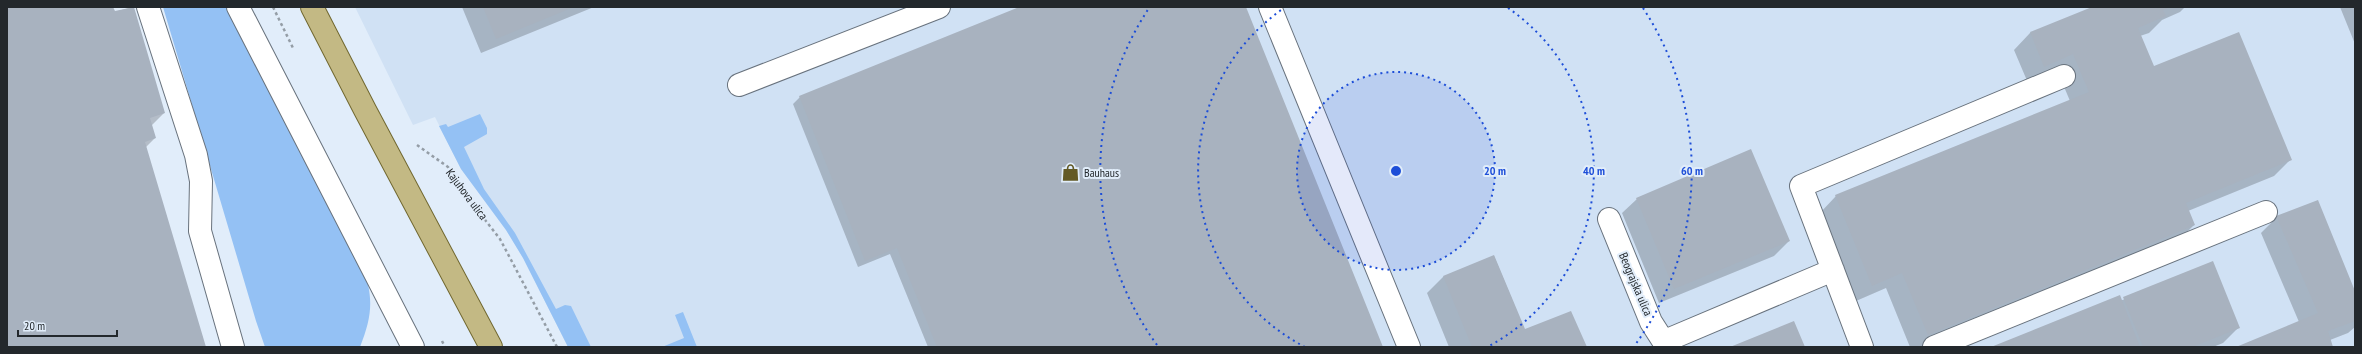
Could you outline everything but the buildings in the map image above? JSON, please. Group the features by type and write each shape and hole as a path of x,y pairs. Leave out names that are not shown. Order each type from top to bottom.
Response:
{"main road":[{"path":"312,7 364,110 491,347"}],"lane":[{"path":"148,7 196,155 201,181 200,231 233,347"},
{"path":"238,7 413,347"},
{"path":"739,85 939,7"},
{"path":"1270,7 1409,347"},
{"path":"1862,347 1801,186 2064,76"},
{"path":"1934,347 2266,212"},
{"name":"Beograjska ulica","path":"1609,219 1651,322 1666,344"},
{"path":"1666,344 1833,270"}],"path":[{"name":"Kajuhova ulica","path":"413,138 416,144 448,167 464,193 500,239 557,347"}],"shaded area":[{"path":"163,7 228,7 363,267 369,289 370,307 367,326 360,347 265,347"},
{"path":"355,7 2355,7 2355,347 568,347 523,258 506,230 461,169 435,117 413,125"},
{"path":"480,114 487,128 487,134 464,147 484,189 515,233 556,309 565,305 571,306 591,347 568,347 523,258 506,230 461,169 439,126 446,124 448,127"},
{"path":"683,312 697,347 662,347 684,338 675,315"}],"place":[{"name":"Bauhaus","path":"1071,172"}]}
